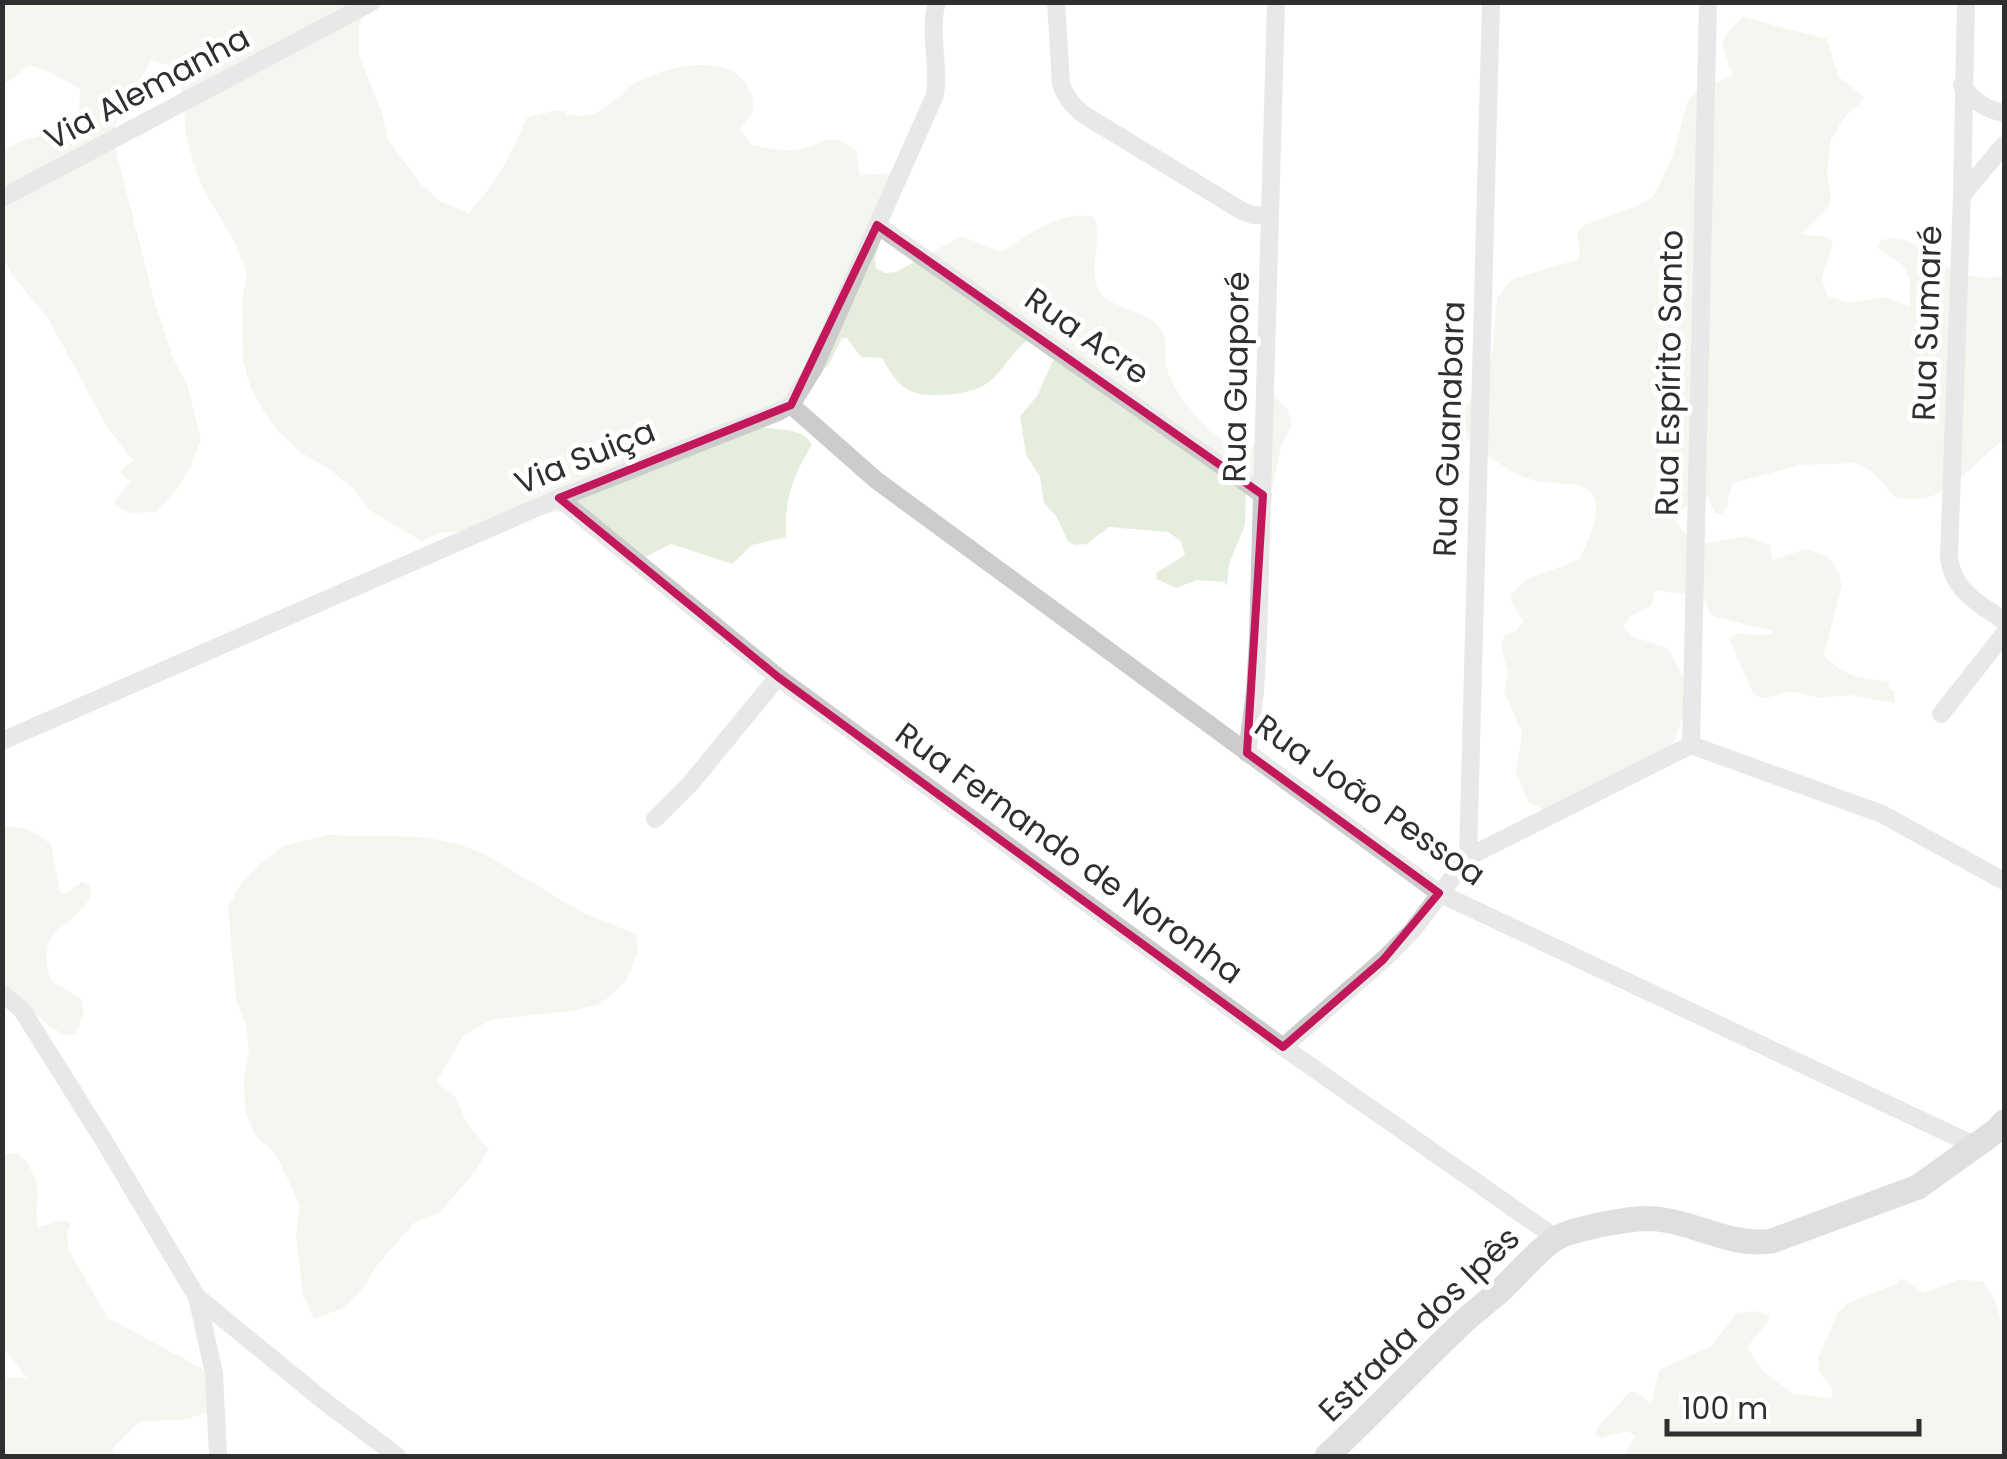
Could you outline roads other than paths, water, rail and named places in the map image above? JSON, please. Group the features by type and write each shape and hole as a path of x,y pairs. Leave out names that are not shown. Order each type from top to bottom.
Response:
{"main road":[{"path":"1556,1238 1642,1218 1672,1221 1753,1244 1772,1241 1918,1188 2004,1122"},
{"name":"Estrada dos Ipês","path":"1327,1456 1460,1324 1556,1238"}],"street":[{"name":"Via Alemanha","path":"2,198 372,2"},
{"path":"791,405 814,368 936,95 933,33 937,2"},
{"path":"1056,2 1061,84 1074,106 1242,212 1270,214"},
{"name":"Rua Guaporé","path":"1247,752 1255,691 1276,2"},
{"name":"Rua Guanabara","path":"1468,858 1490,2"},
{"name":"Rua Espírito Santo","path":"1691,745 1708,2"},
{"name":"Rua Sumaré","path":"1966,2 1949,564 1963,592 2004,621"},
{"path":"1962,85 1976,102 2004,113"},
{"path":"1962,195 2004,145"},
{"name":"Rua Acre","path":"877,225 1262,496"},
{"name":"Via Suiça","path":"2,741 559,498 791,405"},
{"name":"Rua João Pessoa","path":"791,405 876,480 1439,893 1976,1146"},
{"name":"Rua Fernando de Noronha","path":"559,498 778,677 1283,1047 1556,1238"},
{"path":"1940,714 2004,634"},
{"path":"655,819 691,783 778,677"},
{"path":"1283,1047 1412,931 1468,858 1691,745 1882,814 2004,882"},
{"path":"2,993 22,1010 196,1297 214,1373 218,1456"},
{"path":"196,1297 397,1456"}]}
